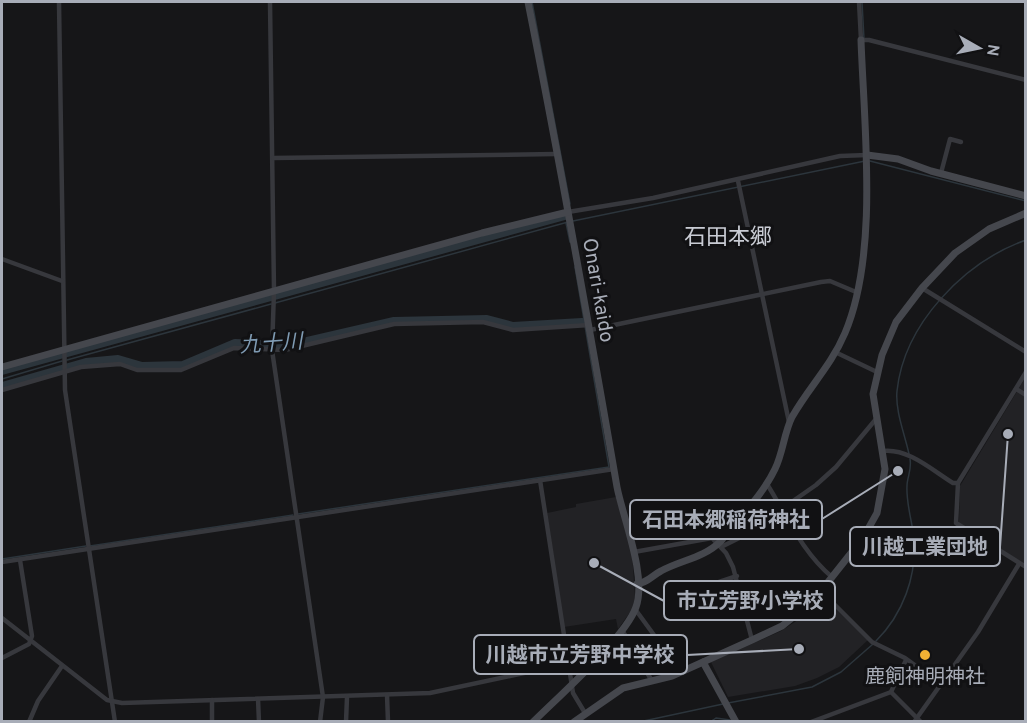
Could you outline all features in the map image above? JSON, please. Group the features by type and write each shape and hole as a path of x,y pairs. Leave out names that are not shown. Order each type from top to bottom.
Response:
{"street":[{"path":"59,2 64,371 115,722"},
{"path":"270,2 274,291 272,350 323,697 320,722"},
{"name":"Onari-kaido","path":"528,2 614,469 634,552 637,584 635,609"},
{"path":"719,546 767,484 781,454 790,423 835,352 849,322 856,292 863,238 867,155 859,2"},
{"path":"861,40 869,40 1026,80"},
{"path":"941,173 950,139 961,142"},
{"path":"273,159 556,154"},
{"path":"2,367 482,232 568,212 614,206 738,181 840,156 867,155 898,159 1026,196"},
{"path":"738,181 790,423"},
{"path":"574,722 623,688 681,672 792,620 821,591 863,538 877,513 885,476 873,394 877,372 896,322 922,288 969,242 999,224 1026,213"},
{"path":"2,259 62,281"},
{"path":"2,390 81,367 120,364 137,370 181,370 234,348 285,350 394,324 483,322 513,330 589,328 830,281 856,292"},
{"path":"922,288 1026,352"},
{"path":"835,352 877,372"},
{"path":"1026,372 958,483 956,523 1026,567"},
{"path":"1016,389 1026,395"},
{"path":"783,508 816,485 836,467 876,419"},
{"path":"883,451 897,450 913,457 953,483 958,483"},
{"path":"2,562 614,469"},
{"path":"540,480 571,684 575,698 585,713"},
{"path":"767,484 783,508 801,544 832,576"},
{"path":"637,584 650,581 662,570 692,560 786,514"},
{"path":"634,552 709,537 719,546 737,576 743,610 752,640"},
{"path":"20,560 31,641"},
{"path":"891,692 917,720 978,632 1019,564"},
{"path":"737,576 719,582 728,614 743,610"},
{"path":"821,591 862,634 941,684"},
{"path":"533,722 595,660 622,630 635,609 681,672"},
{"path":"2,618 62,666 112,701 347,697 436,693 590,658 595,660"},
{"path":"622,630 652,681"},
{"path":"2,658 31,641"},
{"path":"810,722 891,692 906,660"},
{"path":"703,662 736,722"},
{"path":"29,722 38,700 62,666"},
{"path":"387,695 388,722"},
{"path":"346,722 347,697"},
{"path":"258,699 259,722"},
{"path":"212,700 212,722"}],"shaded area":[{"path":"1025,378 1025,564 959,523 960,486"},
{"path":"616,497 632,552 635,596 633,608 618,629 616,619 564,627 547,513 576,507 576,504"},
{"path":"820,598 824,598 868,640 839,667 817,678 795,686 728,697 711,662 781,631 801,618"}],"waterway":[{"path":"532,2 570,204"},
{"path":"862,2 864,39"},
{"path":"573,221 865,161"},
{"path":"870,161 1026,201"},
{"path":"2,371 565,216"},
{"path":"275,303 568,222"},
{"path":"566,223 570,242"},
{"path":"909,454 899,415 897,391 902,366 911,342 941,299 960,280 981,263 1026,240"},
{"path":"298,514 609,467 575,267"},
{"path":"67,360 271,304"},
{"name":"九十川","path":"2,386 86,362 118,359 142,366 183,365 235,343 290,345 394,321 487,319 513,326 582,322"},
{"path":"2,379 62,361"},
{"path":"876,641 901,607 913,566 914,538 907,492 910,459"},
{"path":"90,546 293,515"},
{"path":"2,559 86,546"},
{"path":"728,703 812,687 841,672 873,644"},
{"path":"639,722 723,704"},
{"path":"710,722 716,718 730,720"}],"place":[{"name":"川越工業団地","path":"1008,434"},
{"name":"石田本郷稲荷神社","path":"898,471"},
{"name":"市立芳野小学校","path":"594,563"},
{"name":"川越市立芳野中学校","path":"799,649"},
{"name":"鹿飼神明神社","path":"925,655"}],"district":[{"name":"石田本郷","path":"728,236"}]}
